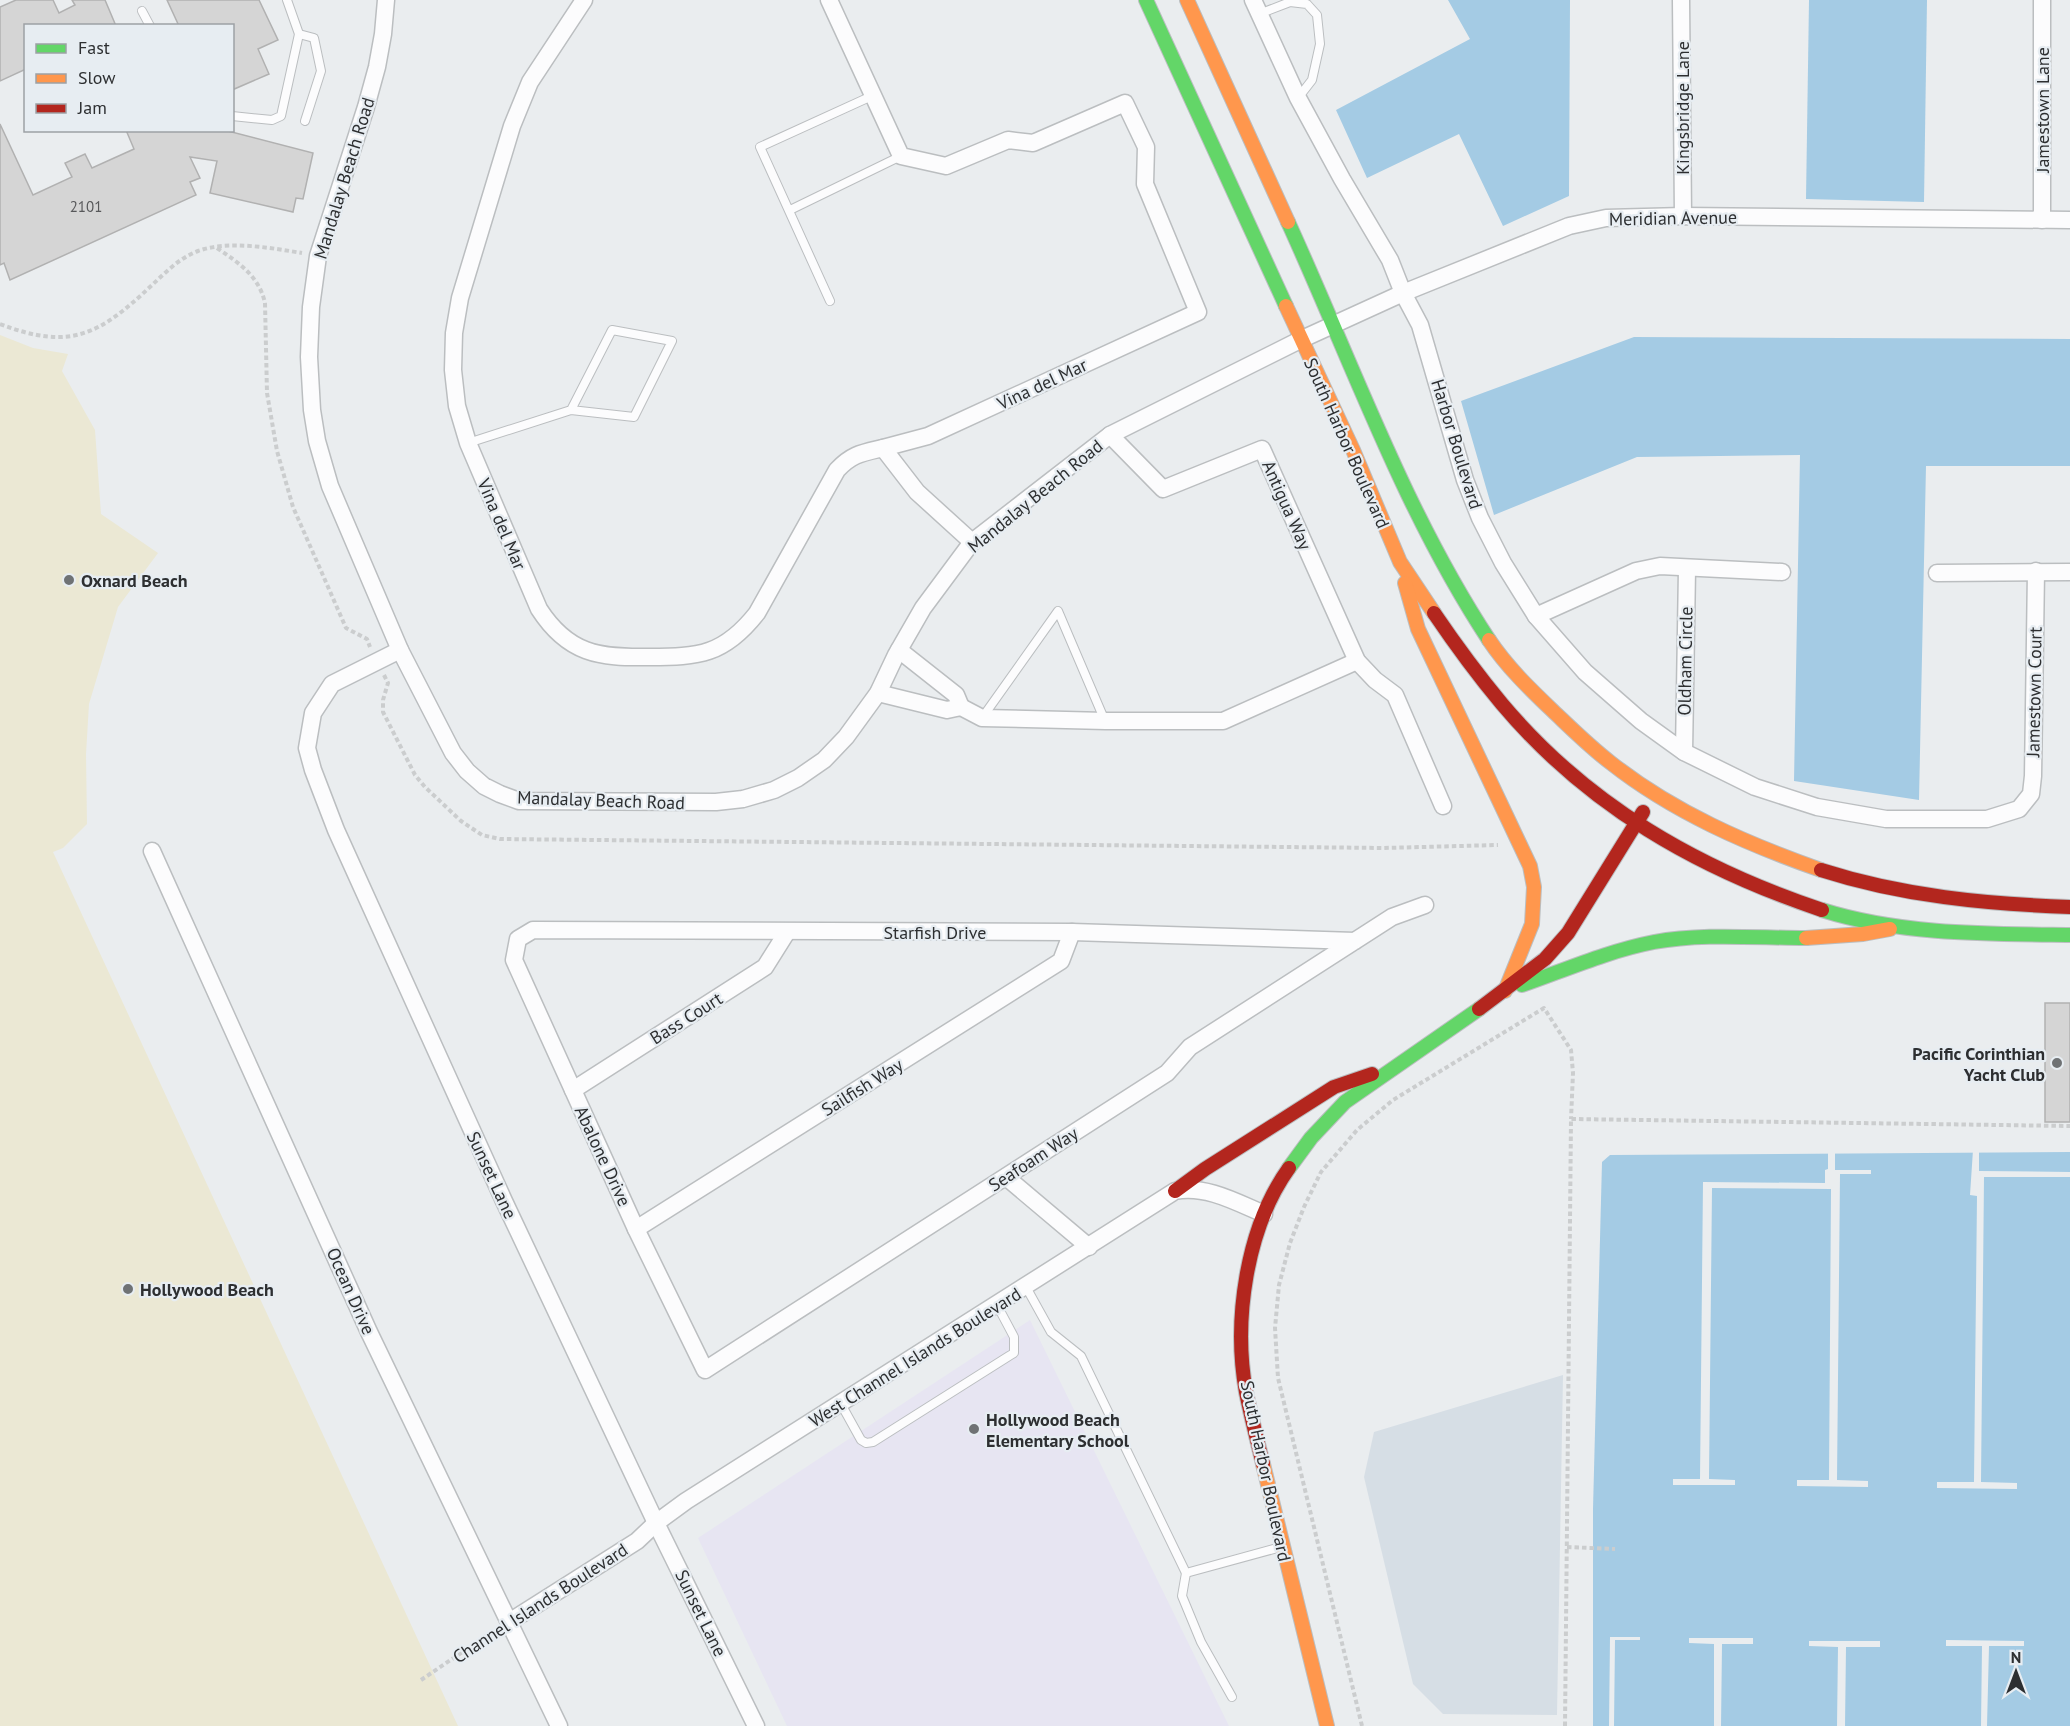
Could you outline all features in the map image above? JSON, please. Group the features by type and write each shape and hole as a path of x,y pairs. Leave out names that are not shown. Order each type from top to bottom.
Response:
{"main road":[{"name":"South Harbor Boulevard","path":"1146,0 1300,340 1344,429 1399,561 1479,678 1510,715 1595,795 1636,824"},
{"name":"South Harbor Boulevard","path":"1187,0 1334,324 1403,484 1448,575 1496,650 1543,701 1591,748 1653,794"},
{"path":"1399,561 1418,629 1528,860 1534,887 1532,924 1505,991"},
{"name":"West Channel Islands Boulevard","path":"1264,1214 1282,1178 1311,1137 1346,1102 1505,991 1545,958 1568,933 1653,794"},
{"path":"1653,794 1724,834 1788,860 1848,879 1914,894 1982,902 2070,907"},
{"path":"1636,824 1702,863 1758,888 1832,913 1900,926 2070,935"},
{"path":"1505,991 1625,948 1674,939 1725,936 1803,938 1863,935 1900,926"},
{"name":"West Channel Islands Boulevard","path":"1175,1191 1205,1169 1334,1087 1394,1067"},
{"name":"South Harbor Boulevard","path":"1264,1214 1250,1260 1243,1300 1242,1347 1246,1391 1327,1726"}],"street":[{"name":"Mandalay Beach Road","path":"386,0 383,34 372,87 318,256 311,307 309,357 312,410 317,441 330,486 400,650 453,753 467,771 484,786 500,795 519,801 716,802 774,790 798,778 824,760 846,737 878,693 923,608 972,542 1110,435 1300,340"},
{"name":"Vina del Mar","path":"584,0 530,82 512,126 460,298 454,333 453,370 457,406 468,442 538,609 548,624 565,640 584,651 617,658 688,657 706,653 726,643 744,629 757,613 837,470 846,460 857,453 928,436 1197,312 1145,184 1146,147 1125,103 1033,143 1008,140 946,166 902,156"},
{"path":"829,0 902,156"},
{"name":"Kingsbridge Lane","path":"1681,0 1683,216"},
{"name":"Jamestown Lane","path":"2042,0 2042,220"},
{"name":"Harbor Boulevard","path":"1256,7 1298,98 1390,260 1403,293 1420,325 1465,480 1480,518 1503,563 1536,616 1585,672 1641,721 1684,752 1755,787 1817,807 1886,819 1987,819 2019,809"},
{"name":"Meridian Avenue","path":"1300,340 1403,293 1569,226 1605,218 1683,216 2070,220"},
{"name":"Antigua Way","path":"1110,435 1163,489 1262,449 1357,661 1375,680 1395,695 1443,806"},
{"path":"883,448 917,492 972,542"},
{"path":"1536,616 1636,571 1660,566 1782,572"},
{"name":"Oldham Circle","path":"1684,752 1687,569"},
{"name":"Jamestown Court","path":"2019,809 2031,794 2033,776 2036,571"},
{"path":"1937,573 2070,572"},
{"name":"Sunset Lane","path":"400,650 332,684 313,713 307,748 313,770 336,830 504,1201 656,1523 756,1726"},
{"path":"899,650 956,695 961,707 982,718 1106,721 1223,721 1357,661"},
{"path":"932,706 944,685"},
{"path":"878,693 947,710 961,707"},
{"name":"Ocean Drive","path":"152,851 369,1332 560,1726"},
{"name":"Seafoam Way","path":"705,1370 1167,1073 1190,1047 1392,916 1425,905"},
{"name":"Starfish Drive","path":"518,939 533,930 1072,932 1355,941"},
{"name":"Bass Court","path":"573,1090 765,968 786,932"},
{"name":"Sailfish Way","path":"636,1229 1061,961 1072,932"},
{"name":"Abalone Drive","path":"518,939 514,960 636,1229 705,1370"},
{"path":"1006,1177 1089,1247"},
{"path":"1175,1191 1189,1189 1207,1191 1264,1214"},
{"name":"West Channel Islands Boulevard","path":"656,1523 686,1501 1175,1191"},
{"name":"Channel Islands Boulevard","path":"508,1622 638,1541 656,1523"}],"lane":[{"path":"234,116 272,120 281,116 299,34 288,0"},
{"path":"1256,7 1290,2 1307,4 1317,15 1320,44 1312,80 1298,98"},
{"path":"142,11 149,24"},
{"path":"299,34 314,38 321,71 305,121"},
{"path":"830,301 760,147 874,95"},
{"path":"790,210 902,156"},
{"path":"468,442 571,410 634,417 672,341 612,330 571,410"},
{"path":"982,718 1058,611 1106,721"},
{"path":"1026,1287 1051,1332 1081,1356 1186,1573 1182,1596 1201,1642 1232,1697"},
{"path":"841,1404 861,1440 866,1443 873,1442 990,1369 1014,1353 1015,1345 1014,1337 997,1305"},
{"path":"1186,1573 1282,1547"}],"path":[{"path":"0,324 27,334 52,338 77,335 98,328 122,313 173,265 198,251 255,246 318,256"},
{"path":"217,248 247,270 262,289 265,303 267,393 277,451 293,507 346,628 367,639 388,683 383,700 383,712 415,775 461,821 482,834 500,839 1384,848 1521,845"},
{"path":"1362,1726 1278,1378 1275,1328 1279,1285 1290,1243 1321,1172 1357,1130 1393,1100 1544,1008 1571,1050 1565,1726"},
{"path":"1571,1119 2070,1126"},
{"path":"1567,1547 1615,1549"},
{"name":"Channel Islands Boulevard","path":"421,1680 508,1622"}],"shaded area":[{"name":"Hollywood Beach Elementary School","path":"1030,1320 1229,1726 787,1726 698,1538"},
{"path":"1563,1375 1557,1715 1443,1714 1413,1684 1364,1477 1374,1432"}],"sand":[{"name":"Hollywood Beach","path":"0,335 33,348 68,354 62,371 95,430 101,514 158,553 118,607 89,704 86,754 87,824 63,848 53,852 458,1726 0,1726"}],"water":[{"path":"1448,0 1570,0 1569,196 1503,226 1459,134 1367,178 1336,110 1470,39"},
{"path":"1809,0 1927,0 1924,202 1806,199"},
{"path":"1634,337 2070,339 2070,466 1926,466 1919,800 1794,781 1800,455 1637,457 1494,515 1461,401"},
{"path":"2070,1152 2070,1726 1593,1726 1593,1509 1602,1162 1610,1155"}],"pier":[{"path":"1973,1150 1979,1150 1979,1171 2070,1172 2070,1177 1984,1177 1981,1482 2017,1483 2017,1489 1937,1488 1937,1482 1974,1482 1977,1196 1970,1195"},
{"path":"1828,1151 1835,1151 1835,1170 1871,1170 1871,1174 1840,1174 1837,1480 1868,1481 1868,1487 1797,1486 1797,1480 1829,1480 1831,1189 1712,1188 1709,1479 1735,1480 1735,1485 1673,1485 1673,1479 1700,1479 1703,1182 1825,1183"},
{"path":"1610,1637 1640,1637 1640,1640 1615,1640 1614,1726 1609,1726"},
{"path":"1689,1638 1753,1638 1753,1644 1722,1644 1721,1726 1714,1726 1714,1644 1689,1643"},
{"path":"1946,1640 2024,1641 2024,1646 1989,1646 1987,1726 1981,1726 1982,1646 1946,1646"},
{"path":"1809,1641 1880,1641 1880,1647 1846,1647 1845,1726 1837,1726 1838,1647 1809,1646"}],"building":[{"path":"16,0 53,0 59,13 75,5 72,0 105,0 115,24 24,24 24,70 0,81 0,7"},
{"path":"167,0 259,0 278,40 258,49 269,74 234,89 234,24 178,24"},
{"path":"0,124 33,195 72,177 65,163 85,154 92,168 134,149 127,132 232,132 313,153 303,199 296,198 293,212 210,193 217,161 190,157 200,178 190,182 196,195 10,280 4,263 0,265"},
{"name":"Pacific Corinthian Yacht Club","path":"2045,1003 2070,1003 2070,1122 2045,1122"}],"traffic: fast":[{"path":"1146,0 1286,306"},
{"path":"1288,222 1405,488 1459,591 1489,640"},
{"path":"1822,910 1914,929 2070,935"},
{"path":"1522,985 1603,956 1654,942 1710,937 1806,938"},
{"path":"1289,1168 1311,1138 1345,1102 1479,1009"}],"traffic: slow":[{"path":"1187,0 1288,222"},
{"path":"1286,306 1353,450 1400,562 1434,613"},
{"path":"1405,583 1418,629 1530,866 1534,887 1532,924 1505,991"},
{"path":"1489,640 1511,669 1544,703 1596,751 1635,781 1685,812 1738,838 1821,870"},
{"path":"1806,938 1863,934 1890,929"},
{"path":"1263,1464 1327,1726"}],"traffic: jam":[{"path":"1434,613 1502,704 1535,740 1608,803 1647,830 1688,853 1731,874 1822,910"},
{"path":"1479,1009 1545,959 1568,933 1643,812"},
{"path":"1821,870 1882,886 1944,897 2007,904 2070,907"},
{"path":"1175,1191 1205,1169 1334,1087 1372,1074"},
{"path":"1263,1464 1246,1392 1242,1364 1243,1306 1246,1276 1262,1218 1289,1168"}],"place":[{"name":"Oxnard Beach","path":"69,580"},
{"name":"Pacific Corinthian Yacht Club","path":"2057,1063"},
{"name":"Hollywood Beach","path":"128,1289"},
{"name":"Hollywood Beach Elementary School","path":"974,1429"}]}
